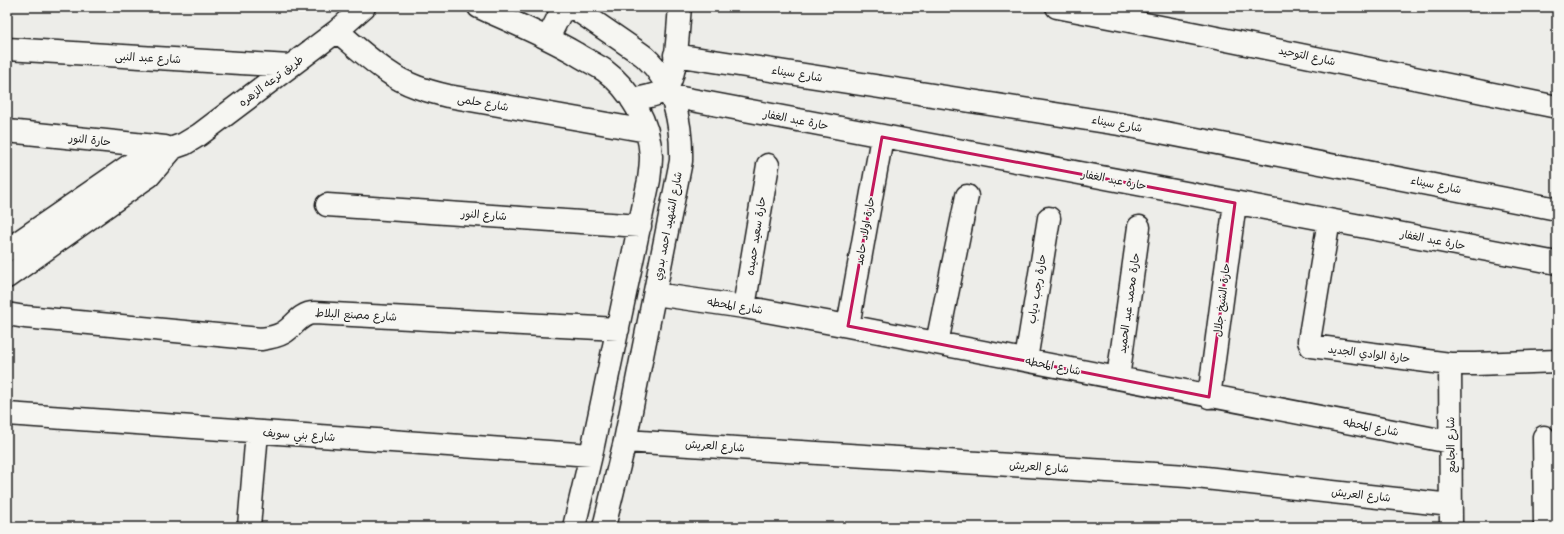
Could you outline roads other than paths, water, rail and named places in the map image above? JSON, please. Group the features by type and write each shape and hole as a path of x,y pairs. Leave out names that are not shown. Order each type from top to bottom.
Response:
{"street":[{"name":"طريق ترعه الزهره","path":"7,250 136,161 184,144 199,135 337,32 364,7"},
{"path":"479,7 548,38 604,70 619,84 632,100 641,115 651,155 649,180 640,226 574,527"},
{"path":"632,100 661,92 669,92 673,73 680,7"},
{"name":"شارع التوحيد","path":"1057,7 1557,107"},
{"name":"شارع الشهيد احمد بدوي","path":"548,38 561,12 571,8 577,10 645,57 658,72 669,92 677,112 680,128 681,161 625,441 604,527"},
{"name":"شارع حلمى","path":"337,32 388,73 427,91 646,131"},
{"name":"شارع عبد النبى","path":"7,49 290,66"},
{"name":"شارع سيناء","path":"675,55 1119,124 1557,209"},
{"name":"حارة عبد الغفار","path":"669,92 882,137 1557,263"},
{"name":"حارة النور","path":"7,131 173,148"},
{"name":"حارة اولاد حامد","path":"848,326 882,137"},
{"name":"طريق ترعه الزهره","path":"7,277 144,180 173,148"},
{"name":"حارة سعيد حميده","path":"744,307 768,165"},
{"path":"937,343 967,196"},
{"name":"حارة الشيخ جلال","path":"1209,397 1235,203"},
{"name":"شارع النور","path":"327,205 640,226"},
{"name":"حارة رجب دياب","path":"1026,360 1049,218"},
{"name":"حارة الوادي الجديد","path":"1329,220 1309,341 1311,346 1450,364 1557,361"},
{"name":"حارة محمد عبد الحميد","path":"1118,378 1139,227"},
{"path":"7,230 34,231"},
{"name":"شارع المحطه","path":"655,294 744,307 848,326 1209,397 1450,442"},
{"name":"شارع مصنع البلاط","path":"7,314 25,317 261,339 276,336 284,332 305,315 314,313 618,329"},
{"name":"شارع الجامع","path":"1450,364 1451,527"},
{"name":"شارع بني سويف","path":"7,414 591,454"},
{"path":"249,527 257,432"},
{"path":"1544,437 1546,527"},
{"name":"شارع العريش","path":"625,441 1186,476 1451,505"}]}
